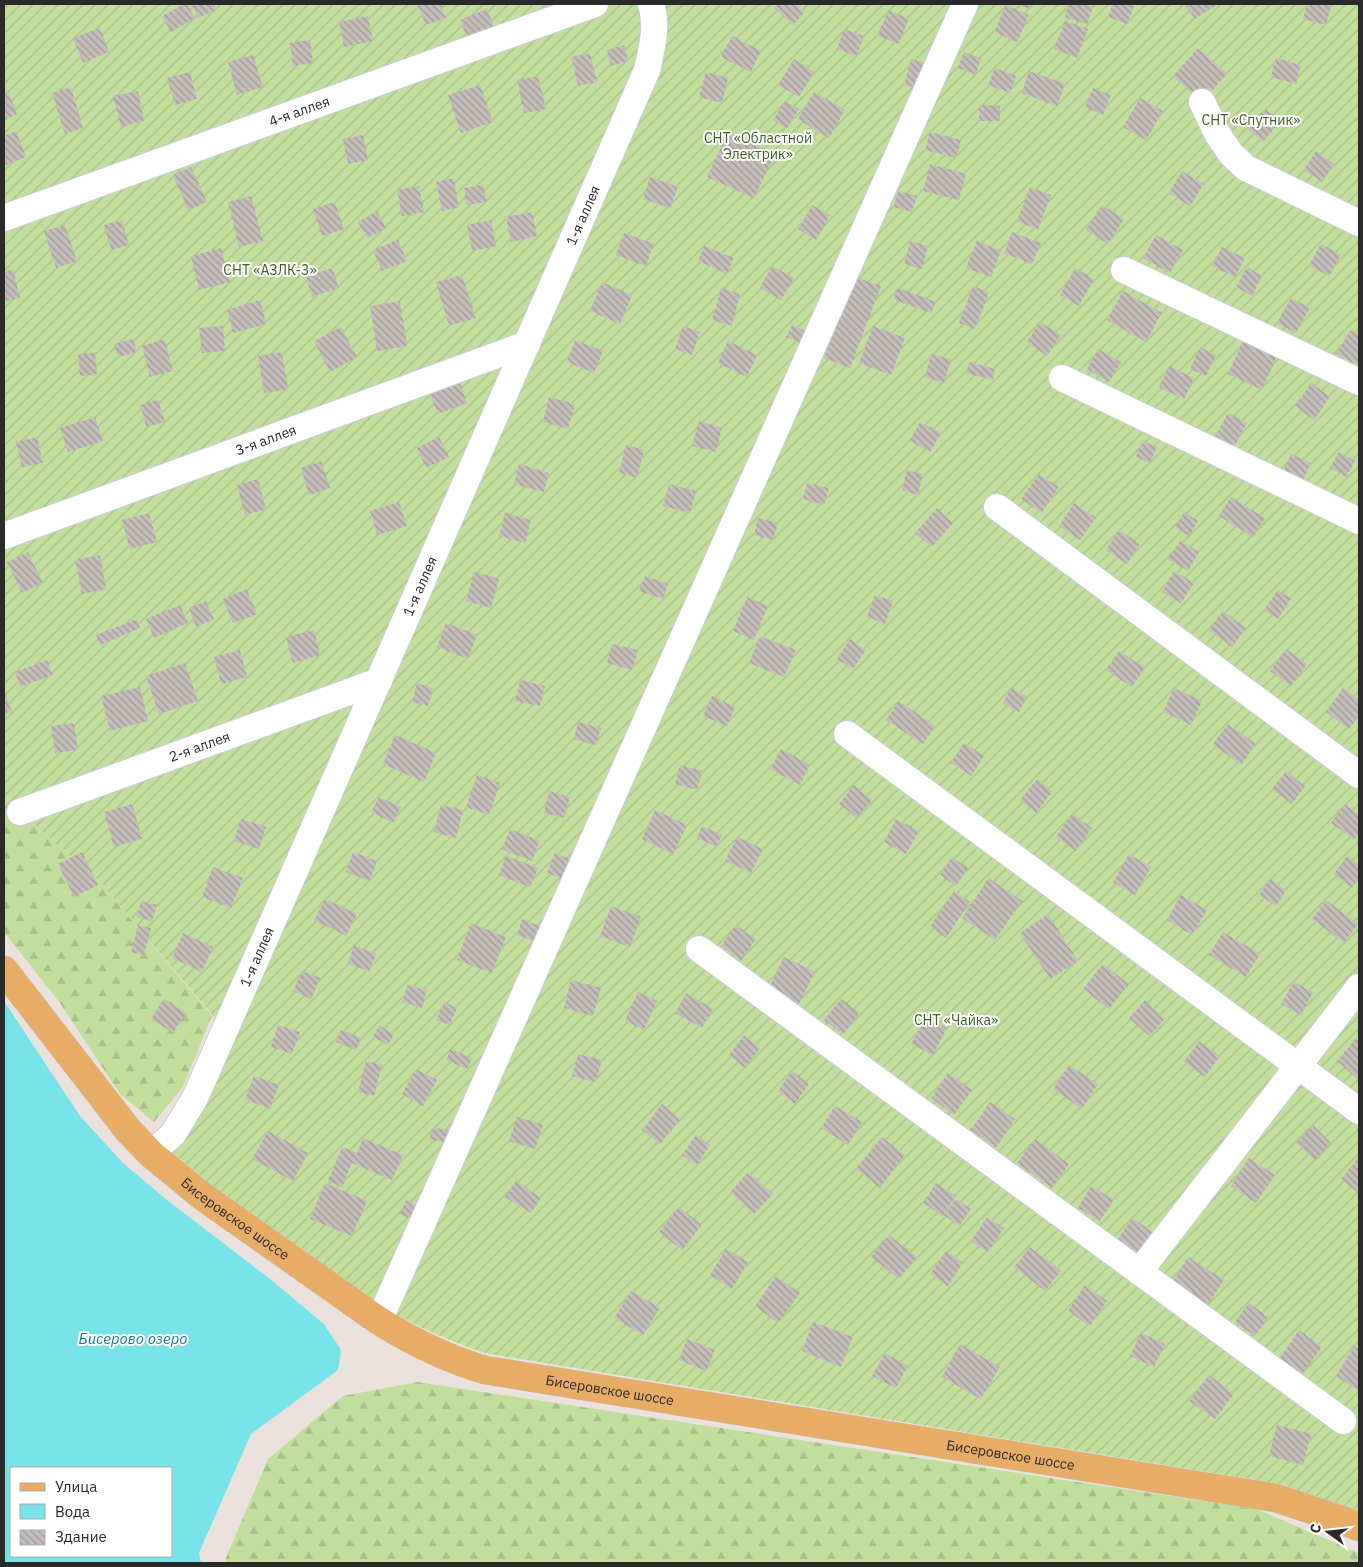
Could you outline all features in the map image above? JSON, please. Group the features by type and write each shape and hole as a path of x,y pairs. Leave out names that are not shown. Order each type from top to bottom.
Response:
{"main road":[{"name":"Бисеровское шоссе","path":"4,970 128,1130 151,1154 202,1196 379,1322 435,1352 485,1370 1276,1498 1359,1527"}],"street":[{"name":"4-я аллея","path":"4,218 595,4"},
{"name":"1-я аллея","path":"151,1154 173,1134 195,1098 647,70 655,35 654,13 651,4"},
{"path":"379,1322 965,4"},
{"path":"1202,102 1218,134 1231,154 1246,168 1359,223"},
{"path":"1124,270 1359,382"},
{"name":"3-я аллея","path":"4,536 527,344"},
{"path":"1062,378 1359,521"},
{"path":"997,507 1359,775"},
{"name":"2-я аллея","path":"20,812 379,681"},
{"path":"847,734 1359,1111"},
{"path":"699,950 1343,1421"},
{"path":"1139,1272 1359,987"}],"green space":[{"path":"4,4 1359,4 1359,1511 1280,1484 489,1354 436,1334 385,1308 208,1183 163,1144 225,1030 99,881 20,812 4,806"},
{"path":"4,806 20,812 99,881 212,1016 183,1087 154,1122 120,1094 60,1003 4,932"},
{"path":"417,1382 1256,1509 1359,1553 1359,1563 225,1563 268,1459 343,1396"}],"water":[{"name":"Бисерово озеро","path":"4,1001 80,1116 123,1163 324,1324 341,1350 338,1370 251,1434 199,1553 201,1563 4,1563"}],"building":[{"path":"187,4 195,18 171,32 162,16"},
{"path":"192,4 214,4 216,10 198,18"},
{"path":"417,4 441,4 446,18 426,25"},
{"path":"778,4 796,4 805,12 793,25 774,8"},
{"path":"1016,4 1032,4 1030,9"},
{"path":"1069,4 1082,4 1093,7 1087,24 1065,17"},
{"path":"1113,4 1135,4 1127,24 1108,17"},
{"path":"1184,4 1218,4 1195,19"},
{"path":"1307,4 1332,4 1326,25 1303,19"},
{"path":"1006,5 1029,15 1017,42 994,32"},
{"path":"487,9 495,29 468,40 460,20"},
{"path":"889,10 909,19 898,44 877,35"},
{"path":"368,16 373,41 344,47 339,22"},
{"path":"1065,21 1088,29 1077,58 1054,49"},
{"path":"100,28 109,52 83,63 73,38"},
{"path":"844,29 864,36 857,56 837,49"},
{"path":"732,36 761,51 751,72 721,57"},
{"path":"310,40 313,63 293,66 290,43"},
{"path":"624,45 628,61 611,66 607,50"},
{"path":"1198,48 1227,74 1202,102 1173,76"},
{"path":"964,52 981,58 976,75 958,68"},
{"path":"590,53 597,82 578,86 571,57"},
{"path":"253,55 263,87 237,95 228,62"},
{"path":"1276,58 1301,65 1296,84 1271,77"},
{"path":"794,59 814,72 799,97 778,85"},
{"path":"911,59 926,63 919,89 904,85"},
{"path":"995,68 1016,76 1010,93 988,85"},
{"path":"1029,71 1065,84 1057,106 1022,93"},
{"path":"190,72 197,99 175,105 167,78"},
{"path":"706,72 728,78 722,103 699,97"},
{"path":"538,76 546,109 524,113 517,80"},
{"path":"480,85 493,122 461,133 448,95"},
{"path":"71,87 83,128 65,134 52,93"},
{"path":"1093,88 1111,95 1103,115 1085,107"},
{"path":"8,91 17,114 4,120 4,93"},
{"path":"138,91 144,121 121,127 113,96"},
{"path":"814,92 845,110 829,138 798,119"},
{"path":"1140,98 1163,111 1146,140 1123,127"},
{"path":"785,101 799,109 787,128 773,120"},
{"path":"979,105 1000,106 1000,121 979,121"},
{"path":"1266,109 1280,122 1263,142 1248,129"},
{"path":"16,131 26,157 6,165 4,159 4,136"},
{"path":"728,132 775,154 754,198 707,177"},
{"path":"930,132 961,140 956,158 925,150"},
{"path":"363,135 368,160 348,164 343,139"},
{"path":"1316,151 1334,164 1322,182 1304,170"},
{"path":"930,164 966,174 959,200 923,191"},
{"path":"191,167 207,202 188,210 173,175"},
{"path":"1182,171 1204,184 1190,206 1169,193"},
{"path":"650,177 678,187 670,208 643,199"},
{"path":"453,178 459,207 442,211 436,182"},
{"path":"483,185 487,202 467,205 464,188"},
{"path":"419,186 424,212 402,216 397,190"},
{"path":"1030,187 1051,195 1038,230 1017,221"},
{"path":"898,191 917,196 912,212 894,207"},
{"path":"251,196 263,241 239,247 228,202"},
{"path":"335,202 344,229 322,236 313,209"},
{"path":"812,205 830,215 816,240 798,229"},
{"path":"1102,205 1124,219 1108,244 1086,230"},
{"path":"377,211 386,228 368,238 358,222"},
{"path":"532,212 537,236 511,242 506,217"},
{"path":"122,220 129,245 111,250 104,225"},
{"path":"491,220 496,246 472,251 467,225"},
{"path":"65,225 77,261 56,268 44,231"},
{"path":"1012,232 1041,243 1032,264 1004,253"},
{"path":"624,233 654,244 646,266 616,255"},
{"path":"1156,235 1183,250 1170,273 1143,258"},
{"path":"398,240 407,261 382,271 373,250"},
{"path":"910,241 928,246 922,269 904,264"},
{"path":"977,241 1001,251 991,277 966,268"},
{"path":"1321,244 1341,255 1329,276 1309,265"},
{"path":"704,246 734,258 727,274 698,261"},
{"path":"1222,247 1245,258 1235,277 1212,266"},
{"path":"221,248 230,282 199,290 191,256"},
{"path":"772,266 794,278 781,300 760,288"},
{"path":"1247,267 1262,276 1252,296 1236,287"},
{"path":"332,268 339,288 312,297 306,277"},
{"path":"1075,268 1094,279 1079,306 1060,295"},
{"path":"13,269 20,298 4,302 4,272"},
{"path":"462,275 476,318 449,326 436,282"},
{"path":"855,277 881,286 850,368 824,358"},
{"path":"602,282 632,295 620,324 590,311"},
{"path":"973,286 989,292 975,329 959,323"},
{"path":"721,288 740,294 732,326 712,320"},
{"path":"898,288 936,302 931,313 893,299"},
{"path":"1123,291 1162,313 1146,342 1107,320"},
{"path":"1291,298 1310,308 1296,333 1277,323"},
{"path":"260,300 266,324 233,333 227,310"},
{"path":"400,301 407,346 377,351 370,306"},
{"path":"1040,322 1061,335 1047,356 1027,342"},
{"path":"792,325 810,333 805,345 786,337"},
{"path":"223,326 225,351 202,353 199,328"},
{"path":"683,326 700,332 692,355 675,349"},
{"path":"873,326 905,338 891,375 859,363"},
{"path":"341,327 357,357 330,372 314,341"},
{"path":"1350,330 1359,335 1358,365 1336,354"},
{"path":"133,339 137,352 118,357 114,344"},
{"path":"164,339 173,371 150,377 142,346"},
{"path":"1244,339 1278,354 1262,390 1228,374"},
{"path":"575,340 603,351 594,373 567,362"},
{"path":"728,341 757,355 747,377 718,363"},
{"path":"1200,347 1216,355 1206,376 1190,369"},
{"path":"1098,349 1121,362 1109,382 1087,369"},
{"path":"282,352 288,389 264,393 258,356"},
{"path":"95,353 97,374 80,376 78,354"},
{"path":"931,354 951,359 944,383 925,377"},
{"path":"969,362 995,369 993,380 966,373"},
{"path":"1169,366 1194,378 1184,399 1159,387"},
{"path":"460,383 467,403 438,414 430,394"},
{"path":"1311,383 1330,397 1314,420 1295,406"},
{"path":"549,397 575,404 568,429 543,422"},
{"path":"158,400 165,422 146,427 140,405"},
{"path":"1228,413 1247,423 1234,447 1215,437"},
{"path":"95,417 103,441 68,452 60,428"},
{"path":"699,421 722,428 716,452 692,446"},
{"path":"920,422 941,433 930,452 910,441"},
{"path":"37,437 43,463 22,467 16,442"},
{"path":"439,437 449,457 426,468 417,448"},
{"path":"1143,441 1157,447 1150,463 1136,457"},
{"path":"626,445 644,450 637,478 619,473"},
{"path":"1339,452 1355,461 1346,477 1330,468"},
{"path":"1291,454 1311,463 1301,485 1281,477"},
{"path":"321,461 330,488 309,495 301,468"},
{"path":"519,464 549,473 544,492 514,484"},
{"path":"907,470 923,474 918,495 902,490"},
{"path":"1039,474 1059,487 1042,513 1021,499"},
{"path":"258,479 266,509 245,515 237,485"},
{"path":"807,483 829,488 824,505 803,499"},
{"path":"669,484 696,491 690,513 663,506"},
{"path":"1231,497 1265,518 1253,537 1219,516"},
{"path":"399,502 407,526 377,535 370,511"},
{"path":"1074,503 1096,518 1080,540 1059,526"},
{"path":"937,508 953,523 932,547 915,533"},
{"path":"1184,512 1198,521 1189,536 1175,527"},
{"path":"149,513 157,542 130,549 122,520"},
{"path":"505,513 531,520 525,543 499,536"},
{"path":"758,518 778,523 773,540 754,535"},
{"path":"1119,530 1140,544 1127,564 1106,550"},
{"path":"1180,541 1199,552 1188,571 1168,559"},
{"path":"28,552 43,583 22,593 7,562"},
{"path":"100,555 106,589 82,594 75,560"},
{"path":"1174,571 1194,583 1181,603 1162,592"},
{"path":"474,572 499,579 491,608 466,601"},
{"path":"645,576 668,584 663,599 639,591"},
{"path":"247,589 257,614 233,623 223,599"},
{"path":"1278,590 1291,599 1278,619 1264,610"},
{"path":"875,595 893,601 885,624 867,617"},
{"path":"747,597 768,606 754,640 733,631"},
{"path":"206,601 214,619 196,627 189,608"},
{"path":"180,605 188,623 154,638 146,619"},
{"path":"1223,611 1246,628 1232,647 1209,630"},
{"path":"137,619 140,628 100,645 96,635"},
{"path":"446,623 477,635 468,659 437,647"},
{"path":"314,630 320,655 293,663 286,637"},
{"path":"760,636 796,650 784,677 749,663"},
{"path":"850,639 866,650 853,669 837,659"},
{"path":"612,644 638,650 632,670 607,663"},
{"path":"1286,649 1307,664 1291,686 1270,671"},
{"path":"240,650 247,677 221,684 214,657"},
{"path":"1119,651 1145,668 1132,687 1106,670"},
{"path":"47,660 53,675 20,687 15,672"},
{"path":"185,663 198,701 159,714 146,676"},
{"path":"520,680 545,686 540,706 515,701"},
{"path":"417,683 433,688 428,706 412,702"},
{"path":"140,687 148,721 110,731 101,696"},
{"path":"1011,688 1027,697 1019,712 1003,703"},
{"path":"1174,688 1202,701 1191,725 1163,712"},
{"path":"1343,688 1359,700 1359,715 1349,729 1326,712"},
{"path":"4,691 12,711 4,714"},
{"path":"712,696 735,707 727,726 703,716"},
{"path":"899,701 935,726 923,744 886,720"},
{"path":"578,722 601,728 596,745 574,739"},
{"path":"74,723 78,750 55,753 51,726"},
{"path":"1228,724 1256,744 1241,765 1213,744"},
{"path":"395,735 436,753 424,782 383,764"},
{"path":"964,743 984,756 971,776 951,763"},
{"path":"781,749 810,765 800,785 770,769"},
{"path":"680,765 703,771 697,790 675,784"},
{"path":"1286,771 1305,786 1292,804 1272,789"},
{"path":"477,775 500,783 489,815 466,807"},
{"path":"1037,779 1052,792 1036,813 1020,800"},
{"path":"854,785 872,800 857,818 839,804"},
{"path":"549,791 570,797 564,818 544,813"},
{"path":"379,797 401,807 393,823 371,812"},
{"path":"132,804 142,839 114,847 104,812"},
{"path":"1345,804 1359,815 1359,833 1354,840 1331,823"},
{"path":"441,805 463,810 456,838 434,832"},
{"path":"655,810 687,825 673,854 642,839"},
{"path":"1072,814 1092,828 1076,851 1056,837"},
{"path":"241,819 266,827 259,849 234,841"},
{"path":"896,819 919,831 906,854 884,842"},
{"path":"702,826 722,835 716,847 697,838"},
{"path":"510,829 540,841 532,861 502,849"},
{"path":"737,837 763,849 751,873 725,861"},
{"path":"82,852 98,885 74,897 58,864"},
{"path":"353,852 377,861 370,881 346,872"},
{"path":"555,853 577,862 569,881 547,873"},
{"path":"1129,854 1151,867 1135,895 1113,882"},
{"path":"506,856 538,868 530,887 499,875"},
{"path":"1347,856 1359,865 1359,878 1352,888 1334,874"},
{"path":"952,857 968,868 956,886 940,875"},
{"path":"213,867 243,878 231,908 202,897"},
{"path":"989,878 1022,901 995,940 962,918"},
{"path":"1270,879 1286,891 1276,906 1259,895"},
{"path":"954,891 970,902 946,938 930,926"},
{"path":"1181,895 1207,910 1192,935 1167,920"},
{"path":"325,899 357,914 346,936 314,920"},
{"path":"1326,900 1358,924 1344,943 1312,919"},
{"path":"141,901 157,905 152,921 137,917"},
{"path":"611,906 641,917 630,947 600,936"},
{"path":"1048,914 1078,961 1050,979 1020,933"},
{"path":"522,919 545,928 539,943 517,935"},
{"path":"471,923 506,937 492,973 457,960"},
{"path":"138,925 151,928 144,955 131,952"},
{"path":"736,925 756,939 741,960 721,946"},
{"path":"1223,932 1260,954 1246,977 1209,955"},
{"path":"183,933 213,947 202,972 172,958"},
{"path":"354,945 376,954 369,972 348,963"},
{"path":"784,957 815,972 798,1006 768,990"},
{"path":"1103,964 1129,984 1109,1009 1083,989"},
{"path":"302,971 320,978 311,999 293,991"},
{"path":"571,980 601,988 593,1016 564,1008"},
{"path":"1294,982 1313,992 1301,1015 1281,1004"},
{"path":"407,985 427,990 422,1008 402,1002"},
{"path":"638,992 657,1001 644,1030 625,1021"},
{"path":"686,993 713,1009 702,1028 675,1013"},
{"path":"164,999 186,1013 173,1033 151,1019"},
{"path":"841,999 860,1013 843,1035 824,1020"},
{"path":"1145,1000 1165,1019 1149,1036 1129,1018"},
{"path":"444,1002 457,1008 450,1025 436,1020"},
{"path":"925,1017 947,1028 933,1055 911,1044"},
{"path":"278,1025 300,1032 292,1054 271,1047"},
{"path":"379,1025 394,1034 388,1045 373,1037"},
{"path":"341,1030 361,1038 356,1050 336,1042"},
{"path":"744,1035 760,1048 745,1068 729,1055"},
{"path":"1356,1038 1359,1041 1359,1080 1337,1061"},
{"path":"1199,1041 1220,1056 1205,1077 1184,1062"},
{"path":"451,1049 472,1058 467,1069 446,1060"},
{"path":"578,1054 602,1060 596,1082 572,1076"},
{"path":"366,1061 382,1065 374,1096 358,1092"},
{"path":"1069,1065 1098,1084 1082,1109 1053,1089"},
{"path":"416,1069 437,1080 423,1106 402,1094"},
{"path":"792,1071 809,1084 795,1104 778,1091"},
{"path":"948,1073 972,1090 954,1115 931,1098"},
{"path":"254,1076 279,1085 270,1109 245,1099"},
{"path":"990,1102 1015,1119 996,1148 971,1130"},
{"path":"662,1104 680,1119 660,1144 642,1130"},
{"path":"835,1106 862,1122 848,1145 821,1128"},
{"path":"517,1117 543,1125 535,1149 509,1141"},
{"path":"1313,1125 1331,1143 1315,1160 1296,1143"},
{"path":"433,1127 457,1133 454,1145 429,1139"},
{"path":"268,1131 308,1153 293,1181 252,1159"},
{"path":"696,1135 710,1145 697,1165 682,1155"},
{"path":"882,1137 905,1155 880,1188 856,1169"},
{"path":"363,1138 403,1155 392,1180 352,1163 342,1187 328,1181 342,1147 357,1153"},
{"path":"1035,1139 1069,1164 1052,1188 1017,1163"},
{"path":"1249,1158 1275,1175 1256,1203 1231,1186"},
{"path":"1359,1159 1359,1194 1341,1179"},
{"path":"748,1172 773,1194 754,1214 730,1192"},
{"path":"516,1181 541,1198 531,1213 505,1197"},
{"path":"325,1183 367,1201 352,1236 310,1219"},
{"path":"936,1183 956,1196 943,1216 923,1203"},
{"path":"1091,1186 1114,1200 1100,1221 1078,1208"},
{"path":"956,1199 971,1209 959,1226 944,1215"},
{"path":"406,1200 425,1209 420,1223 400,1214"},
{"path":"679,1207 702,1225 682,1250 659,1232"},
{"path":"987,1217 1004,1228 988,1252 971,1241"},
{"path":"1132,1218 1158,1235 1143,1256 1118,1239"},
{"path":"889,1235 917,1257 899,1279 871,1257"},
{"path":"1030,1247 1061,1271 1045,1291 1014,1267"},
{"path":"726,1249 748,1262 732,1289 710,1275"},
{"path":"946,1251 963,1263 948,1286 930,1274"},
{"path":"1188,1257 1224,1280 1208,1305 1172,1283"},
{"path":"776,1276 800,1293 778,1323 755,1306"},
{"path":"1085,1285 1107,1301 1090,1326 1068,1311"},
{"path":"631,1291 660,1308 643,1335 614,1318"},
{"path":"1249,1303 1268,1317 1255,1336 1235,1322"},
{"path":"813,1322 853,1337 841,1367 802,1351"},
{"path":"1299,1330 1322,1347 1302,1374 1280,1358"},
{"path":"1141,1333 1165,1344 1154,1367 1130,1356"},
{"path":"687,1339 715,1350 706,1371 679,1360"},
{"path":"960,1344 1000,1367 981,1399 942,1377"},
{"path":"1354,1346 1359,1349 1359,1391 1336,1376"},
{"path":"885,1353 908,1366 896,1388 872,1376"},
{"path":"1209,1375 1234,1394 1215,1419 1189,1401"},
{"path":"1277,1425 1311,1434 1303,1465 1269,1456"}],"park label":[{"name":"СНТ «Спутник»","path":"1251,120"},
{"name":"СНТ «Областной Электрик»","path":"758,146"},
{"name":"СНТ «АЗЛК-3»","path":"270,270"},
{"name":"СНТ «Чайка»","path":"956,1020"}]}
